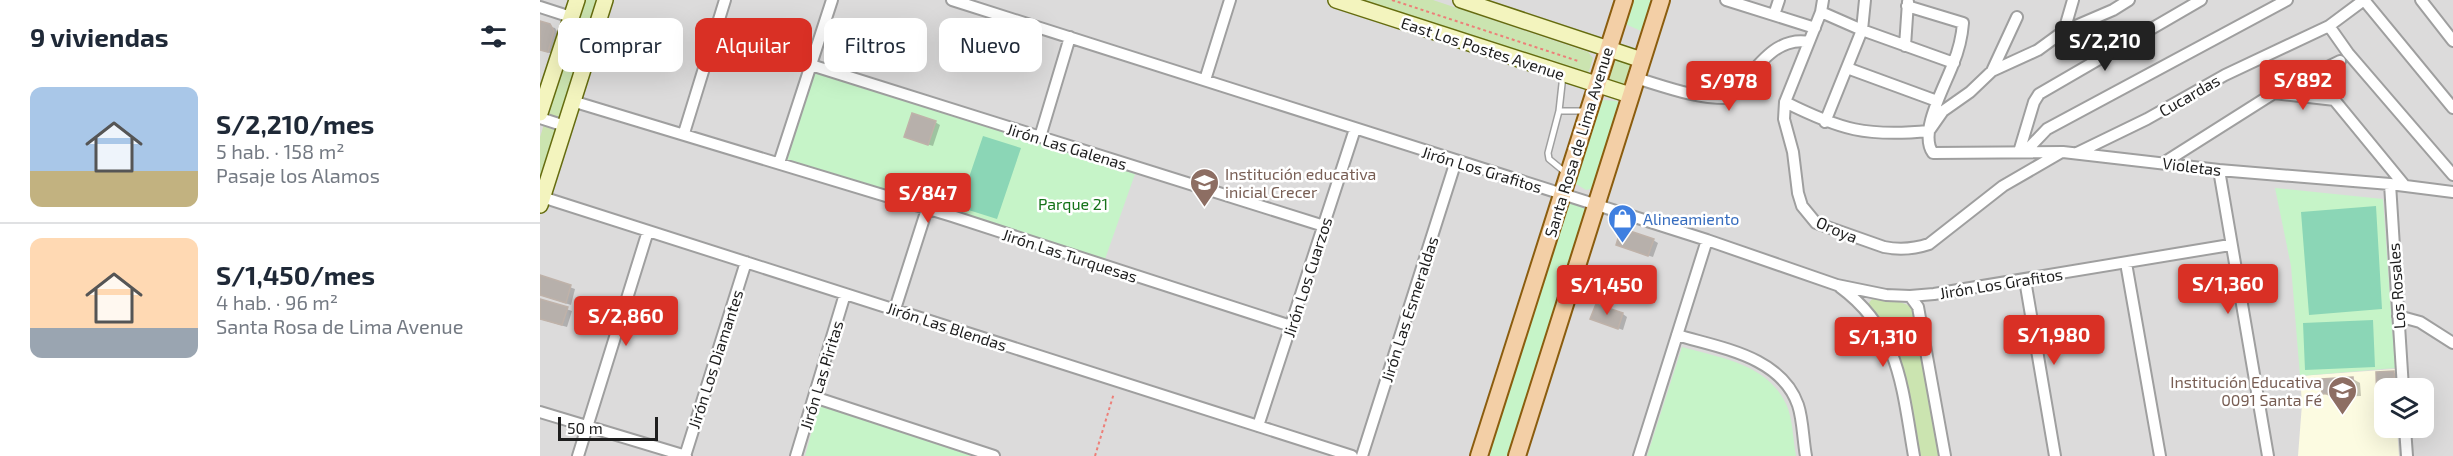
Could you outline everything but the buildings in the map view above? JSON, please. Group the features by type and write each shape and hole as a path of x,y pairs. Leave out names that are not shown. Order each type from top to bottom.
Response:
{"main road":[{"path":"540,113 577,0"},
{"path":"541,201 604,0"},
{"name":"East Los Postes Avenue","path":"1336,0 1630,95"},
{"path":"1461,0 1642,60"},
{"name":"Santa Rosa de Lima Avenue","path":"1479,456 1624,0"},
{"path":"1517,456 1661,0"}],"street":[{"path":"684,134 725,0"},
{"path":"812,62 832,0"},
{"name":"Jirón Los Grafitos","path":"952,0 1707,240 1837,285 1886,295 1910,296 2025,280 2230,245"},
{"path":"1204,80 1230,0"},
{"path":"1726,0 1815,28"},
{"path":"1774,15 1779,0"},
{"name":"Oroya","path":"1823,0 1821,12 1785,102 1784,119 1793,152 1798,193 1808,216 1816,223 1884,247 1895,249 1919,247 1929,244 2003,186 2030,168 2062,152"},
{"path":"1825,122 1862,30 1865,0"},
{"path":"2064,31 2073,0"},
{"path":"1929,131 1943,111 1970,92 1992,71 2038,50 2064,31 2114,10 2129,0"},
{"path":"2022,152 2034,102 2039,94 2201,0"},
{"path":"2022,152 2047,129 2287,0"},
{"path":"2364,0 2453,108"},
{"name":"Cucardas","path":"2076,154 2147,119 2225,75 2329,26 2364,0"},
{"path":"2421,0 2453,41"},
{"path":"1905,46 1908,3 1963,23 1954,63 1937,101 1929,131"},
{"path":"540,7 571,16"},
{"path":"1821,12 1862,30 1954,63"},
{"path":"1992,71 2017,17"},
{"path":"2329,26 2348,53 2453,174"},
{"path":"1040,137 1070,38"},
{"path":"1636,78 1684,92 1713,98 1729,98 1777,46 1797,39 1809,42"},
{"path":"2165,162 2274,93 2340,61"},
{"name":"Jirón Las Galenas","path":"812,65 1324,226"},
{"path":"1847,68 1937,101"},
{"path":"779,163 809,72"},
{"path":"2313,74 2405,186"},
{"path":"2274,93 2335,100"},
{"name":"Jirón Las Turquesas","path":"572,101 927,209 1290,327"},
{"path":"1785,102 1825,122 1864,132 1886,134 1929,131"},
{"path":"540,118 565,126"},
{"name":"Jirón Los Cuarzos","path":"1258,426 1356,129"},
{"name":"Violetas","path":"1929,131 1931,152 1957,154 2062,152 2219,170 2390,184 2453,192"},
{"name":"Jirón Las Esmeraldas","path":"1362,456 1456,161"},
{"path":"2219,170 2230,245 2268,456"},
{"name":"Los Rosales","path":"2390,184 2402,378"},
{"name":"Jirón Las Blendas","path":"541,201 648,231 1352,456"},
{"path":"895,309 927,209"},
{"path":"578,456 648,231"},
{"path":"1639,456 1707,240"},
{"name":"Jirón Los Diamantes","path":"685,456 746,262"},
{"path":"2126,262 2160,456"},
{"path":"2025,280 2055,456"},
{"path":"1837,285 1859,301 1873,318 1890,350 1898,369 1914,456"},
{"name":"Jirón Las Piritas","path":"796,456 845,294"},
{"path":"1910,296 1918,307 1945,456"},
{"path":"2398,316 2420,322 2453,343"},
{"path":"1677,335 1728,350 1768,366 1784,381 1797,404 1806,456"},
{"path":"814,397 994,456"},
{"path":"540,412 685,456"},
{"path":"2406,438 2407,456"}],"lane":[{"path":"1564,73 1559,111 1548,153 1549,159 1568,175"},
{"path":"1559,111 1588,111"}],"path":[{"path":"1392,0 1578,61"},
{"path":"1095,456 1118,381"}],"shaded area":[{"path":"540,0 2453,0 2453,456 540,456"},
{"name":"Institución Educativa 0091 Santa Fé","path":"2395,369 2395,378 2374,378 2374,438 2398,438 2399,456 2298,456 2302,404 2300,376"}],"green space":[{"path":"584,0 600,0 594,18 578,18"},
{"path":"1356,0 1433,0 1588,52 1593,58 1589,71 1585,74"},
{"path":"1631,0 1656,0 1646,29 1641,31 1623,23"},
{"path":"1620,60 1628,64 1632,72 1628,80 1620,84 1612,80 1608,72 1612,64"},
{"path":"561,72 577,72 540,189 540,137"},
{"name":"Parque 21","path":"814,72 1135,174 1104,262 787,161"},
{"path":"1603,100 1617,101 1621,108 1595,188 1586,190 1576,184 1576,177 1598,105"},
{"path":"983,136 1021,148 997,219 959,207"},
{"path":"2275,188 2383,199 2395,368 2300,376 2291,266"},
{"path":"1571,203 1583,206 1587,212 1511,456 1487,456 1564,205"},
{"path":"2376,206 2382,309 2309,315 2301,212"},
{"path":"1872,299 1893,300 1915,310 1941,456 1918,456 1900,360 1881,321 1868,304"},
{"path":"2373,320 2375,367 2305,370 2303,323"},
{"path":"1682,347 1728,359 1756,372 1768,381 1779,392 1787,406 1796,456 1647,456"},
{"path":"819,405 972,456 805,456"}],"place":[{"name":"Institución educativa inicial Crecer","path":"1204,208"},
{"name":"Alineamiento","path":"1622,244"},
{"name":"Institución Educativa 0091 Santa Fé","path":"2343,416"}]}
